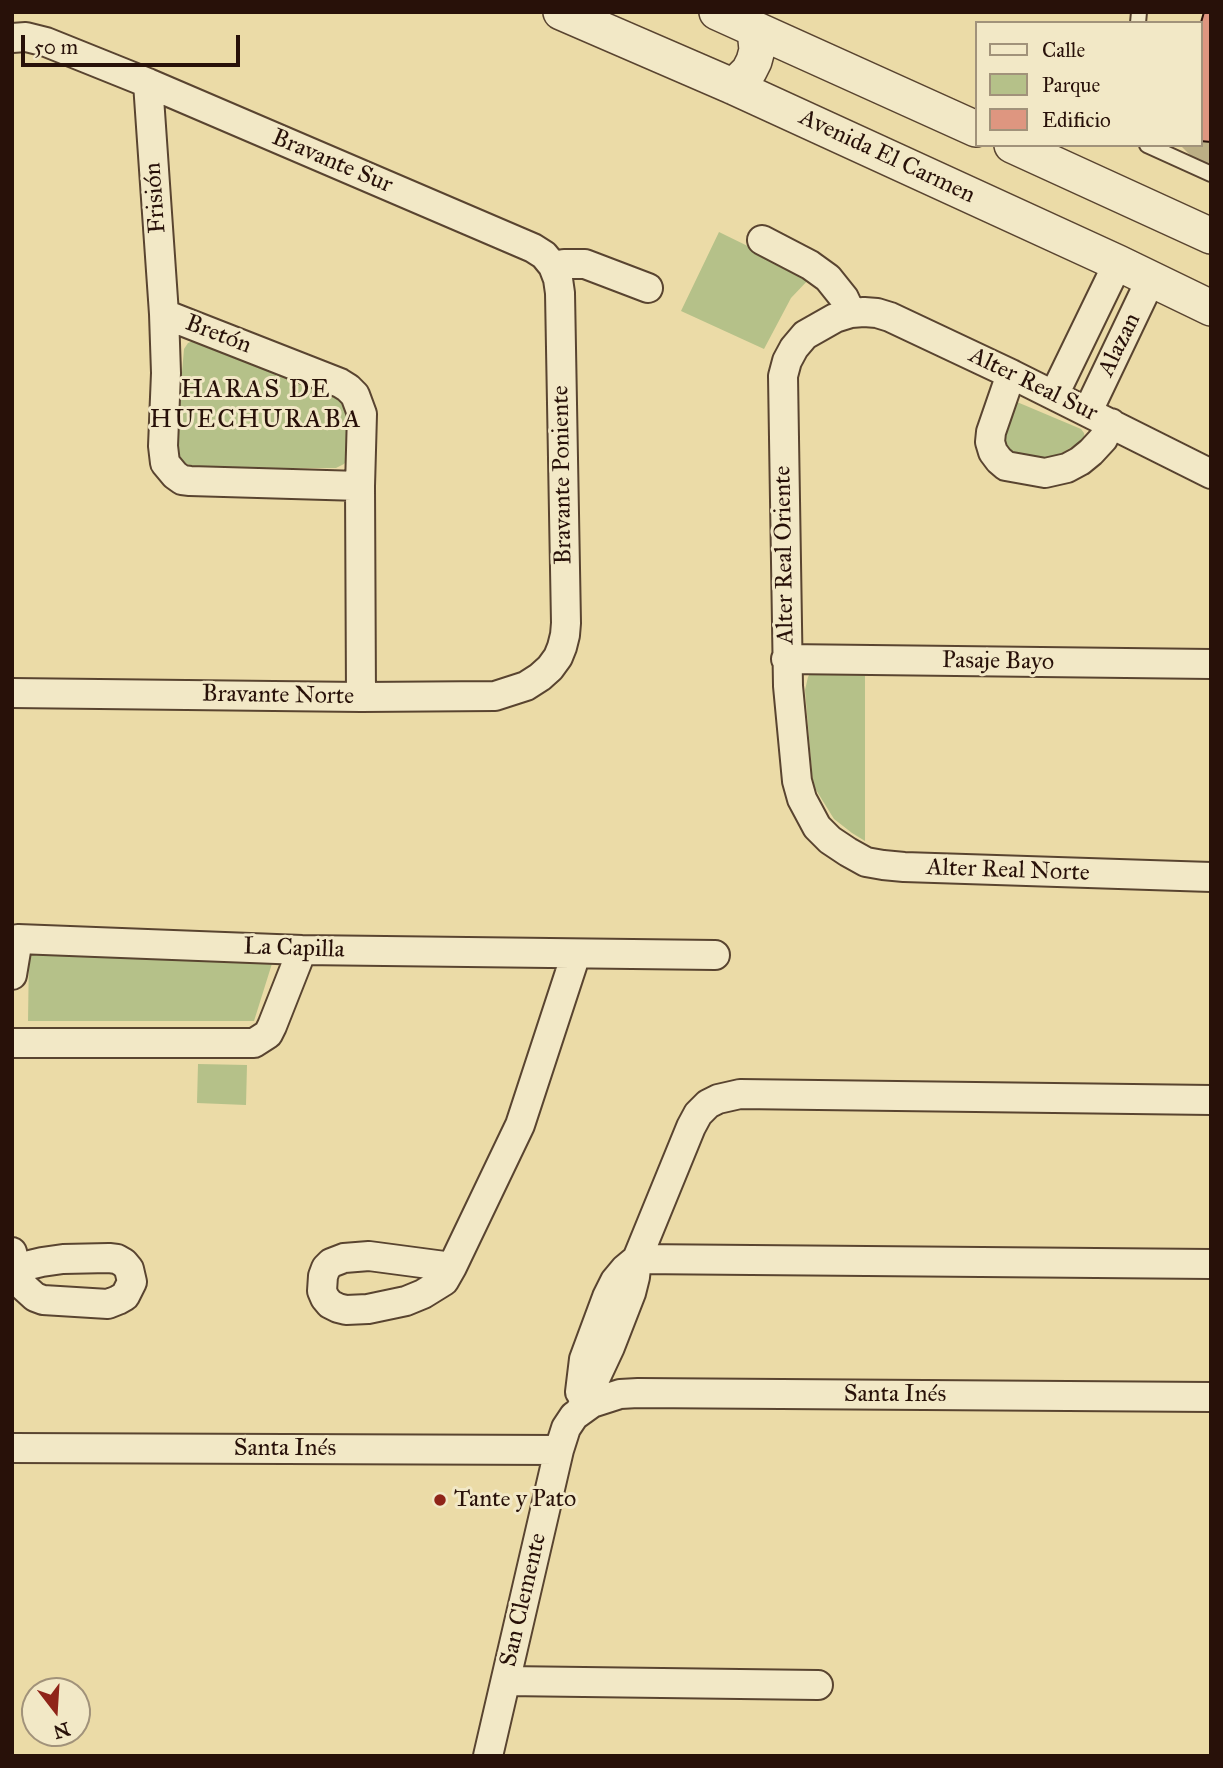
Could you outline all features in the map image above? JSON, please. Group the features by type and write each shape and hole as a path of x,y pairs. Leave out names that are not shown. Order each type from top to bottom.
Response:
{"street":[{"name":"Avenida El Carmen","path":"561,12 732,86 1211,308"},
{"path":"717,12 974,128"},
{"path":"732,86 741,79 754,61 757,50 755,29"},
{"name":"Bravante Sur","path":"12,38 26,37 46,42 148,83 533,248 544,255 553,266"},
{"name":"Frisión","path":"148,83 164,314"},
{"path":"1016,147 1211,236"},
{"path":"762,240 810,265 828,278 844,298 851,313"},
{"name":"Alazan","path":"1054,394 1118,263"},
{"path":"553,266 585,264 648,288"},
{"name":"Bravante Poniente","path":"540,677 558,657 565,635 560,293 553,266"},
{"name":"Alazan","path":"1011,374 991,432 990,442 999,460 1006,466 1045,473 1067,468 1080,461 1103,439 1100,417 1151,279"},
{"name":"Alter Real Sur","path":"851,313 864,312 890,317 1054,394 1211,474"},
{"name":"Alter Real Oriente","path":"817,827 802,799 797,780 786,659 783,376 790,355 805,335 835,318 851,313"},
{"name":"Bretón","path":"360,486 190,481 175,475 165,463 163,454 166,373 164,314 340,383 355,395 362,414 361,697"},
{"name":"Pasaje Bayo","path":"786,659 1211,664"},
{"name":"Bravante Norte","path":"12,693 495,696 526,686 540,677"},
{"name":"Alter Real Norte","path":"817,827 848,852 866,862 883,866 1211,877"},
{"path":"12,975 15,940"},
{"name":"La Capilla","path":"15,940 302,950 715,955"},
{"path":"12,1043 254,1043 268,1034 302,950"},
{"path":"452,1266 520,1125 576,954"},
{"path":"582,1409 581,1371 590,1339 607,1297 615,1281 636,1259 698,1114 718,1099 740,1094 1211,1100"},
{"path":"636,1259 1211,1265"},
{"name":"Santa Inés","path":"582,1409 602,1398 638,1393 1211,1396"},
{"name":"San Clemente","path":"488,1756 559,1450 566,1428 582,1409"},
{"name":"Santa Inés","path":"12,1448 559,1450"},
{"path":"506,1681 818,1685"}],"lane":[{"path":"1151,147 1211,174"}],"green space":[{"path":"719,232 811,277 791,298 764,349 681,311"},
{"path":"193,341 334,389 349,409 348,459 336,468 197,468 185,463 179,457 176,441 184,349"},
{"path":"1017,402 1081,429 1085,439 1050,460 1038,463 1006,451 1002,428"},
{"path":"865,669 865,841 834,819 813,785 805,690 812,670"},
{"path":"29,954 275,954 254,1021 28,1021"},
{"path":"198,1064 247,1065 246,1105 197,1103"}],"building":[{"path":"1204,12 1211,12 1211,142 1202,141 1201,21"}],"place":[{"name":"Tante y Pato","path":"440,1500"}],"district":[{"name":"HARAS DE HUECHURABA","path":"256,406"}]}
